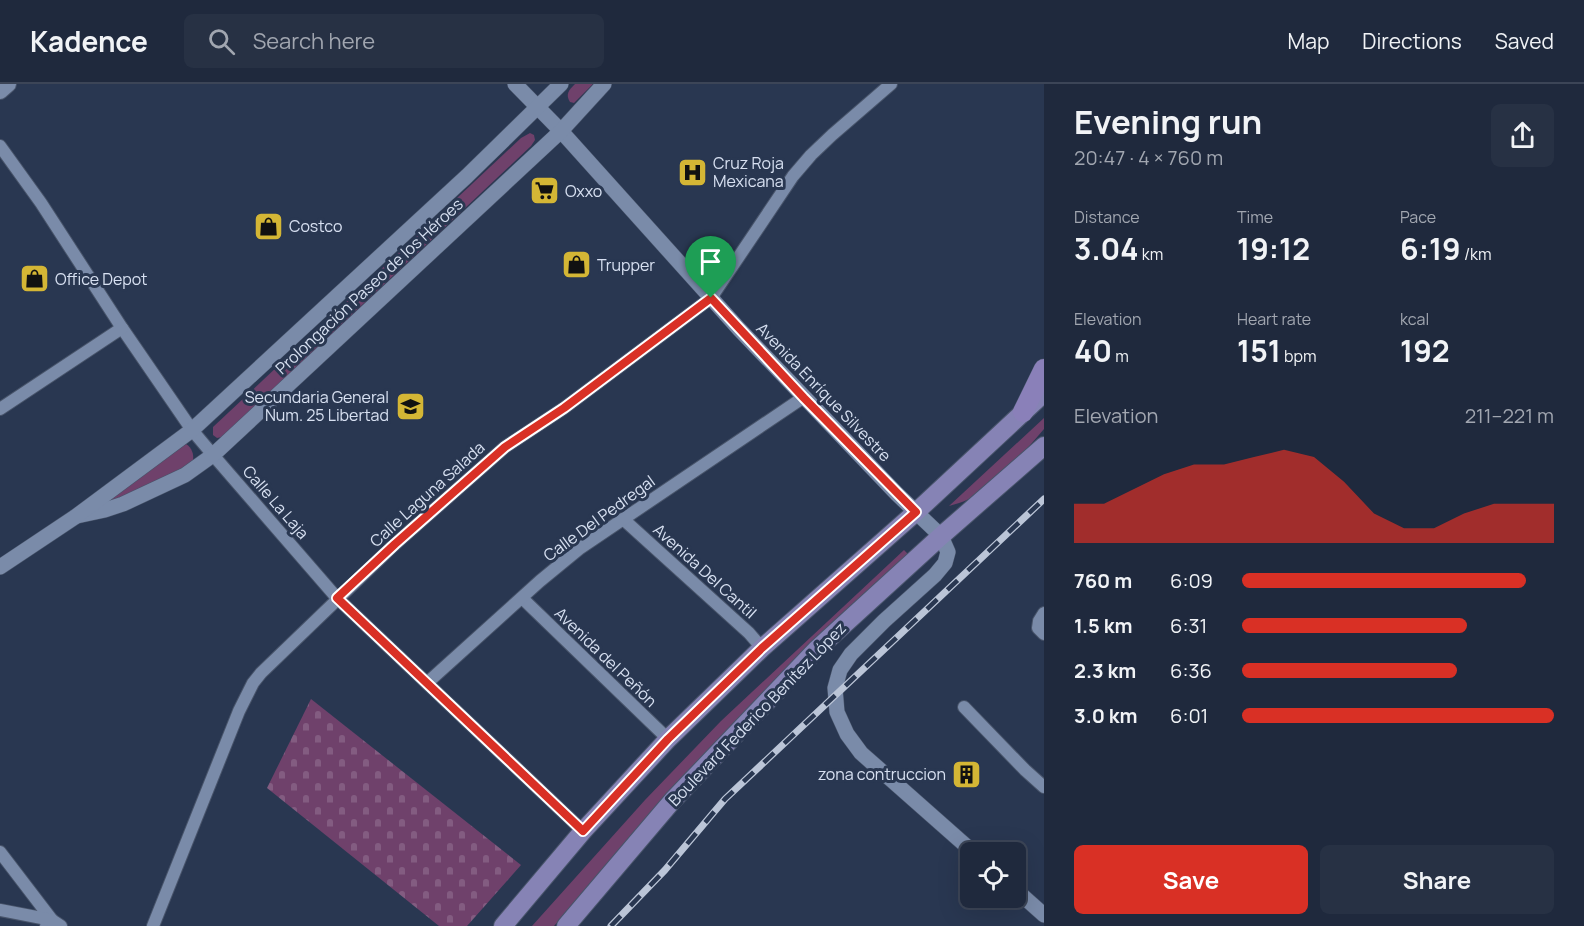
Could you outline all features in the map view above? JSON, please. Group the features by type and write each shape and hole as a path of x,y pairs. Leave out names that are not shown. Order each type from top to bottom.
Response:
{"highway":[{"path":"1023,412 1044,369"}],"main road":[{"path":"0,91 8,84"},
{"path":"503,926 583,831 668,739 762,648 916,512 1044,393"},
{"name":"Boulevard Federico Benítez López","path":"566,926 673,800 816,650 940,536 1044,446"}],"street":[{"name":"Avenida Enríque Silvestre","path":"515,84 561,131 804,398 940,536"},
{"name":"Prolongación Paseo de los Héroes","path":"0,567 75,517 192,430 467,176 561,84"},
{"name":"Prolongación Paseo de los Héroes","path":"75,517 123,504 185,475 213,456 561,131 604,84"},
{"name":"Calle Laguna Salada","path":"153,926 239,711 253,683 267,666 395,544 505,447 564,408 711,298 794,176 811,155 891,84"},
{"name":"Calle La Laja","path":"0,146 41,203 192,430 213,456 337,598 583,831"},
{"path":"0,409 122,328"},
{"name":"Calle Del Pedregal","path":"427,683 559,565 623,519 804,398"},
{"name":"Avenida Del Cantil","path":"623,519 749,633 762,648"},
{"path":"940,536 948,552 945,563 845,662 837,678 835,697 837,712 846,734 861,753 962,842"},
{"name":"Avenida del Peñón","path":"522,598 668,739"},
{"path":"1041,631 1039,621 1044,613"},
{"path":"964,707 1025,770 1044,786"},
{"path":"0,852 53,924"},
{"path":"1026,899 1044,915"},
{"path":"0,910 53,924"}],"green space":[{"path":"575,84 593,84 574,103 570,102 568,94"},
{"path":"530,133 534,135 535,140 531,146 222,437 217,438 213,435 213,427 521,138"},
{"path":"1044,418 1044,429 1002,476 977,495 949,506"},
{"path":"186,444 193,454 193,461 190,464 111,504 106,498"},
{"path":"904,550 909,555 676,789 554,926 532,926 645,800 721,721"},
{"path":"311,699 521,865 467,926 439,926 267,788"}],"railway":[{"path":"611,926 665,870 725,799 1044,499"}],"place":[{"name":"Cruz Roja Mexicana","path":"692,172"},
{"name":"Oxxo","path":"544,191"},
{"name":"Costco","path":"268,226"},
{"name":"Trupper","path":"576,265"},
{"name":"Office Depot","path":"34,279"},
{"name":"Secundaria General Num. 25 Libertad","path":"410,406"},
{"name":"zona contruccion","path":"967,774"}],"route":[{"path":"711,298 804,398 916,512 762,648 668,739 583,831 337,598 505,447 564,408 711,298"}]}
